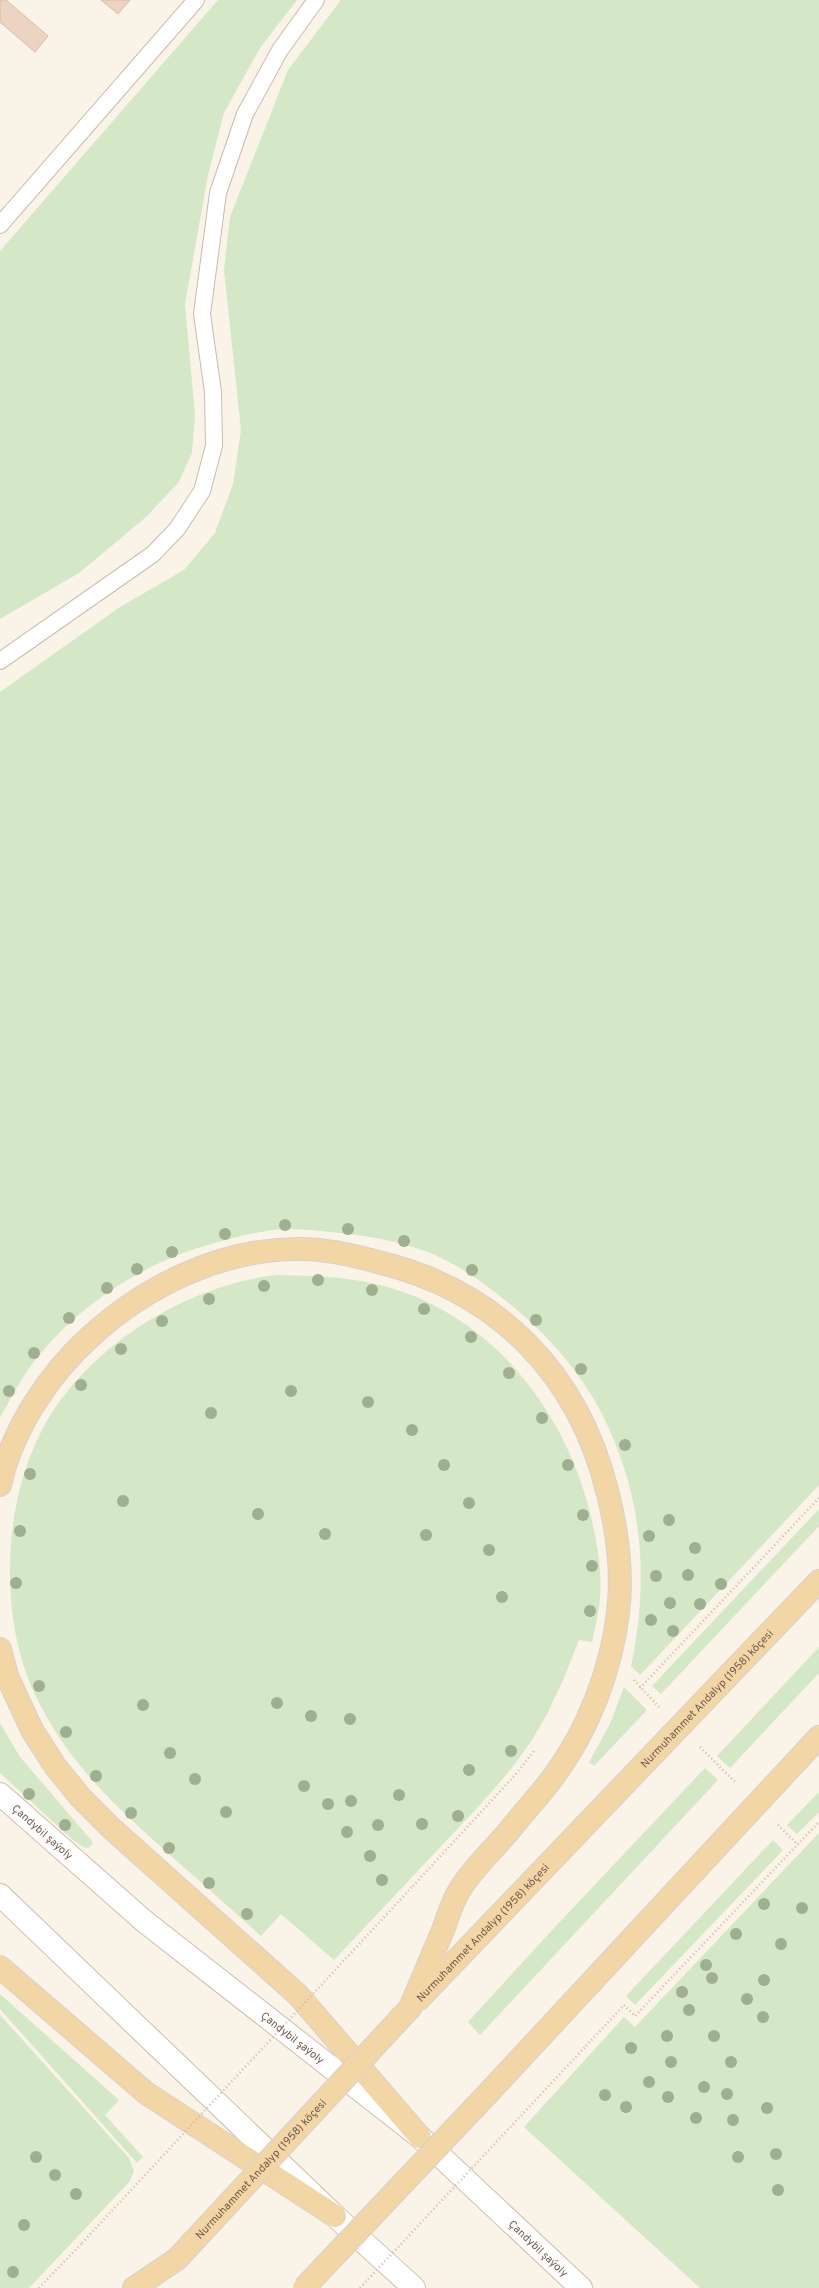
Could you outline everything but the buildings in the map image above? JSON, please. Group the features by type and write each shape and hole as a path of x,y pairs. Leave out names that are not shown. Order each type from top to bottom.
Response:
{"main road":[{"path":"0,1485 8,1458 21,1428 58,1370 80,1345 112,1317 173,1279 206,1266 250,1255 302,1249 349,1254 416,1273 456,1290 486,1308 515,1332 540,1357 564,1389 582,1420 595,1448 603,1474 614,1519 620,1556 618,1614 598,1690 571,1750 554,1776 459,1891 410,2008"},
{"name":"Nurmuhammet Andalyp (1958) köçesi","path":"151,2288 410,2008 819,1580"},
{"path":"0,1649 6,1676 32,1730 55,1766 82,1798 111,1828 298,1995 420,2137"},
{"path":"304,2288 493,2088 819,1737"},
{"name":"Çandybil şaýoly","path":"0,1794 144,1921 420,2137 581,2288"},
{"path":"0,1895 335,2216 414,2288"},
{"path":"0,1967 146,2093 335,2216"},
{"path":"134,2288 177,2259"}],"lane":[{"path":"0,225 196,0"},
{"path":"0,661 153,554 177,529 202,491 214,446 213,392 202,314 218,194 245,114 280,50 316,0"}],"path":[{"path":"640,1688 819,1498"},
{"path":"39,2288 516,1774 538,1746"},
{"path":"360,2288 624,2005 635,2016 819,1822"}],"green space":[{"path":"218,0 297,0 260,48 224,113 208,175 185,304 195,415 192,453 178,483 146,517 79,573 0,619 0,251"},
{"path":"341,0 819,0 819,1485 640,1675 631,1666 638,1620 641,1574 637,1526 634,1503 628,1481 609,1428 582,1381 566,1359 548,1339 506,1301 477,1279 436,1255 402,1244 366,1236 299,1229 267,1231 240,1236 199,1247 173,1257 124,1282 101,1297 79,1315 59,1333 40,1354 18,1385 0,1418 0,692 120,607 184,570 215,533 233,484 241,430 224,270 230,217 288,70"},
{"path":"277,1275 330,1277 363,1281 379,1285 414,1296 448,1313 479,1334 507,1360 531,1388 552,1420 570,1453 583,1489 593,1525 600,1571 599,1604 592,1642 579,1640 564,1678 547,1714 532,1740 511,1769 479,1806 334,1960 281,1914 261,1936 152,1839 117,1806 84,1770 69,1752 55,1731 35,1694 28,1677 22,1660 14,1625 10,1589 10,1553 14,1518 17,1500 27,1466 41,1432 60,1402 83,1373 110,1348 141,1326 173,1307 207,1292 242,1281"},
{"path":"819,1509 819,1526 661,1694 652,1686"},
{"path":"819,1647 819,1673 730,1768 717,1756"},
{"path":"624,1687 647,1710 594,1766 589,1762 610,1724"},
{"path":"0,1723 20,1757 91,1840 93,1844 88,1848 83,1847 73,1840 0,1773"},
{"path":"705,1768 718,1780 480,2035 468,2022 554,1928"},
{"path":"819,1792 819,1812 797,1834 787,1825"},
{"path":"819,1833 819,2288 700,2288 524,2127 624,2017 635,2027"},
{"path":"773,1840 783,1850 635,2005 626,1996"},
{"path":"0,1994 119,2100 105,2115 143,2157 137,2163 0,2009"},
{"path":"0,2015 129,2158 134,2171 130,2181 29,2288 0,2288"}]}
